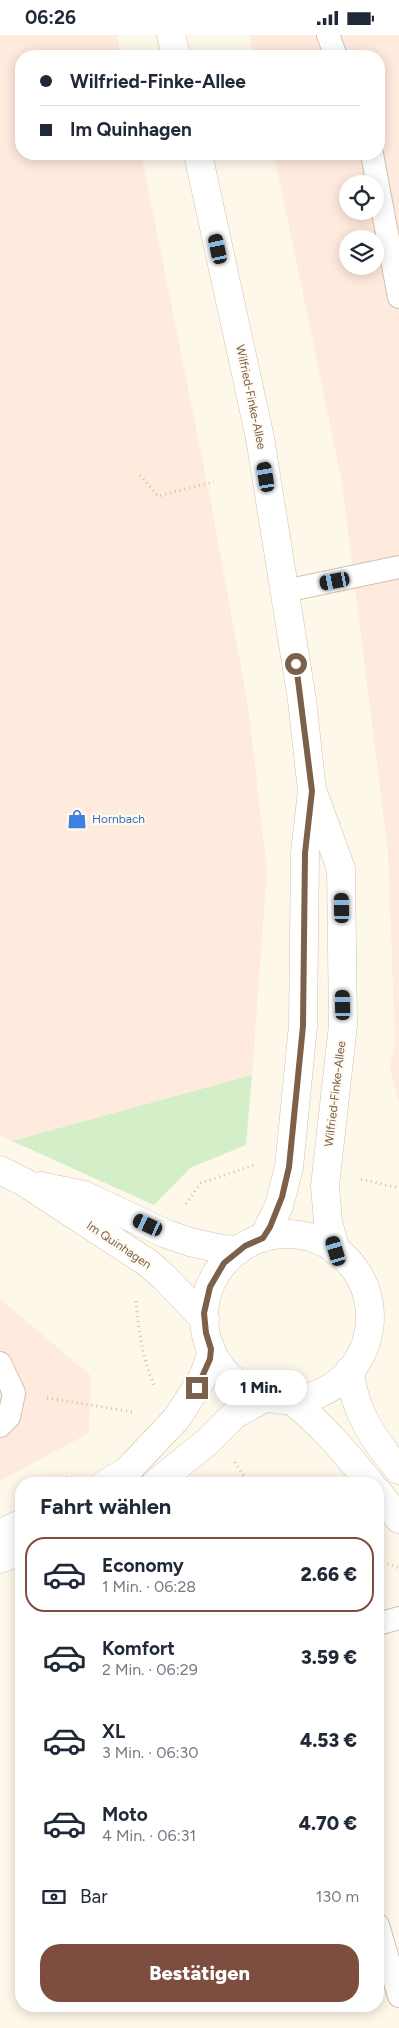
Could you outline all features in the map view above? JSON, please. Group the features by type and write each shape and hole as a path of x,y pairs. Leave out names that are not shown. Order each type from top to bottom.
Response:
{"street":[{"path":"171,35 175,50"},
{"name":"Wilfried-Finke-Allee","path":"199,160 260,438 302,700 312,791 305,853 303,1026 289,1167 279,1207 263,1238"},
{"name":"Wilfried-Finke-Allee","path":"312,791 341,869 344,1025 325,1186 328,1222 336,1251"},
{"name":"Im Quinhagen","path":"0,1170 24,1182 148,1263 205,1320"},
{"name":"Im Quinhagen","path":"24,1182 84,1195 164,1233 200,1245 239,1250"},
{"path":"276,1235 298,1235 318,1240 336,1251 351,1265 359,1277 369,1306 369,1321 365,1343 350,1370 336,1383 320,1393 302,1398 278,1398 252,1392 222,1369 211,1349 206,1333 205,1320 206,1300 213,1281 224,1263 239,1250 263,1238 276,1235"},
{"path":"117,1477 126,1472 176,1418 197,1388 210,1359 211,1349"},
{"path":"350,1370 355,1401 366,1424 382,1450 399,1470"},
{"path":"164,1477 207,1442 234,1415 278,1398"},
{"path":"278,1398 318,1421 365,1477"},
{"path":"384,1500 399,1519"},
{"path":"0,1533 15,1527"},
{"path":"0,1559 15,1553"}],"lane":[{"path":"328,35 334,50"},
{"path":"373,160 399,297"},
{"path":"285,591 399,567"},
{"path":"0,1363 14,1393 9,1417 0,1426"},
{"path":"384,1622 399,1618"},
{"path":"384,1945 399,1996"}],"path":[{"path":"140,475 158,496 214,482"},
{"path":"164,1233 201,1183 260,1163"},
{"path":"135,1293 141,1347 146,1365 156,1390 176,1418"},
{"path":"14,1393 138,1413"},
{"path":"384,1563 399,1569"}],"shaded area":[{"path":"0,35 117,35 120,50 15,50 15,160 142,160 210,498 248,706 267,870 252,1075 12,1141 0,1135"},
{"path":"249,35 399,35 399,1102 390,1068 395,1042 388,852 342,482 275,160 385,160 385,50 253,50"},
{"path":"0,1299 91,1376 89,1433 0,1481"}],"green space":[{"path":"252,1075 246,1145 190,1168 154,1205 12,1141"}],"place":[{"name":"Hornbach","path":"77,819"}],"route":[{"path":"197,1388 210,1359 211,1349 206,1333 204,1313 210,1287 224,1263 245,1246 263,1238 276,1216 289,1167 303,1026 305,853 312,791 296,664"}]}
